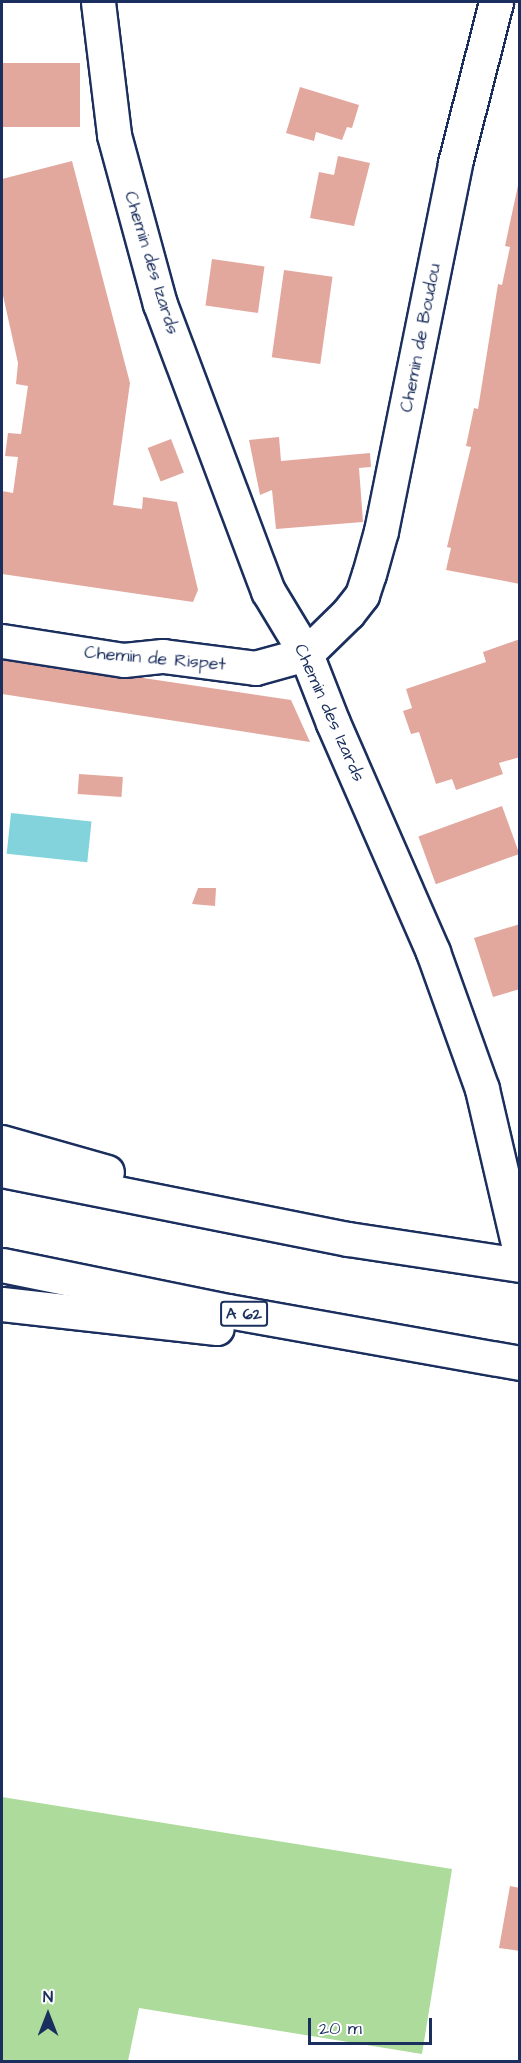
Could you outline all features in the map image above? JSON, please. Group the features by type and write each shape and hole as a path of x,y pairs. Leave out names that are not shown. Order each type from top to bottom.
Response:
{"main road":[{"name":"Chemin des Izards","path":"98,2 114,135 160,304 268,591 306,654 333,723 433,952 482,1089 519,1252"},
{"name":"Chemin de Boudou","path":"306,654 348,613 362,595 369,574 388,498 455,163 496,2"},
{"name":"Chemin de Rispet","path":"2,641 124,660 163,656 255,668 306,654"},
{"path":"2,1142 348,1239"},
{"path":"2,1170 348,1239 519,1265"},
{"name":"A 62","path":"2,1265 519,1363"},
{"path":"2,1304 488,1358"}],"green space":[{"path":"2,1797 452,1869 422,2054 139,2008 128,2061 2,2061"}],"water":[{"path":"11,813 92,821 87,862 7,854"}],"building":[{"path":"2,63 80,63 80,127 2,127"},
{"path":"300,87 359,105 352,128 347,127 342,140 316,132 314,141 286,133"},
{"path":"338,156 370,163 354,226 310,218 319,172 334,175"},
{"path":"72,161 130,383 113,505 142,509 143,497 177,502 198,590 193,602 2,574 2,491 13,493 18,457 5,456 8,433 21,434 28,386 16,384 18,363 2,291 2,179"},
{"path":"520,176 520,584 446,570 451,548 447,547 471,447 466,446 474,408 478,409 498,284 502,285 510,247 505,246"},
{"path":"212,259 264,266 258,313 205,306"},
{"path":"284,270 333,277 320,364 272,357"},
{"path":"279,437 281,461 370,453 371,467 359,468 363,522 276,529 272,490 260,495 249,440"},
{"path":"171,439 184,473 161,482 148,448"},
{"path":"520,639 520,757 499,763 503,774 456,790 452,779 436,784 419,732 411,734 403,711 412,708 406,689 486,662 483,652"},
{"path":"2,657 291,700 310,742 2,694"},
{"path":"79,774 123,777 121,797 78,794"},
{"path":"502,806 519,854 436,884 418,836"},
{"path":"198,888 216,888 215,906 192,904"},
{"path":"520,924 520,989 493,997 474,938"},
{"path":"510,1886 520,1888 520,1951 499,1948"}]}
